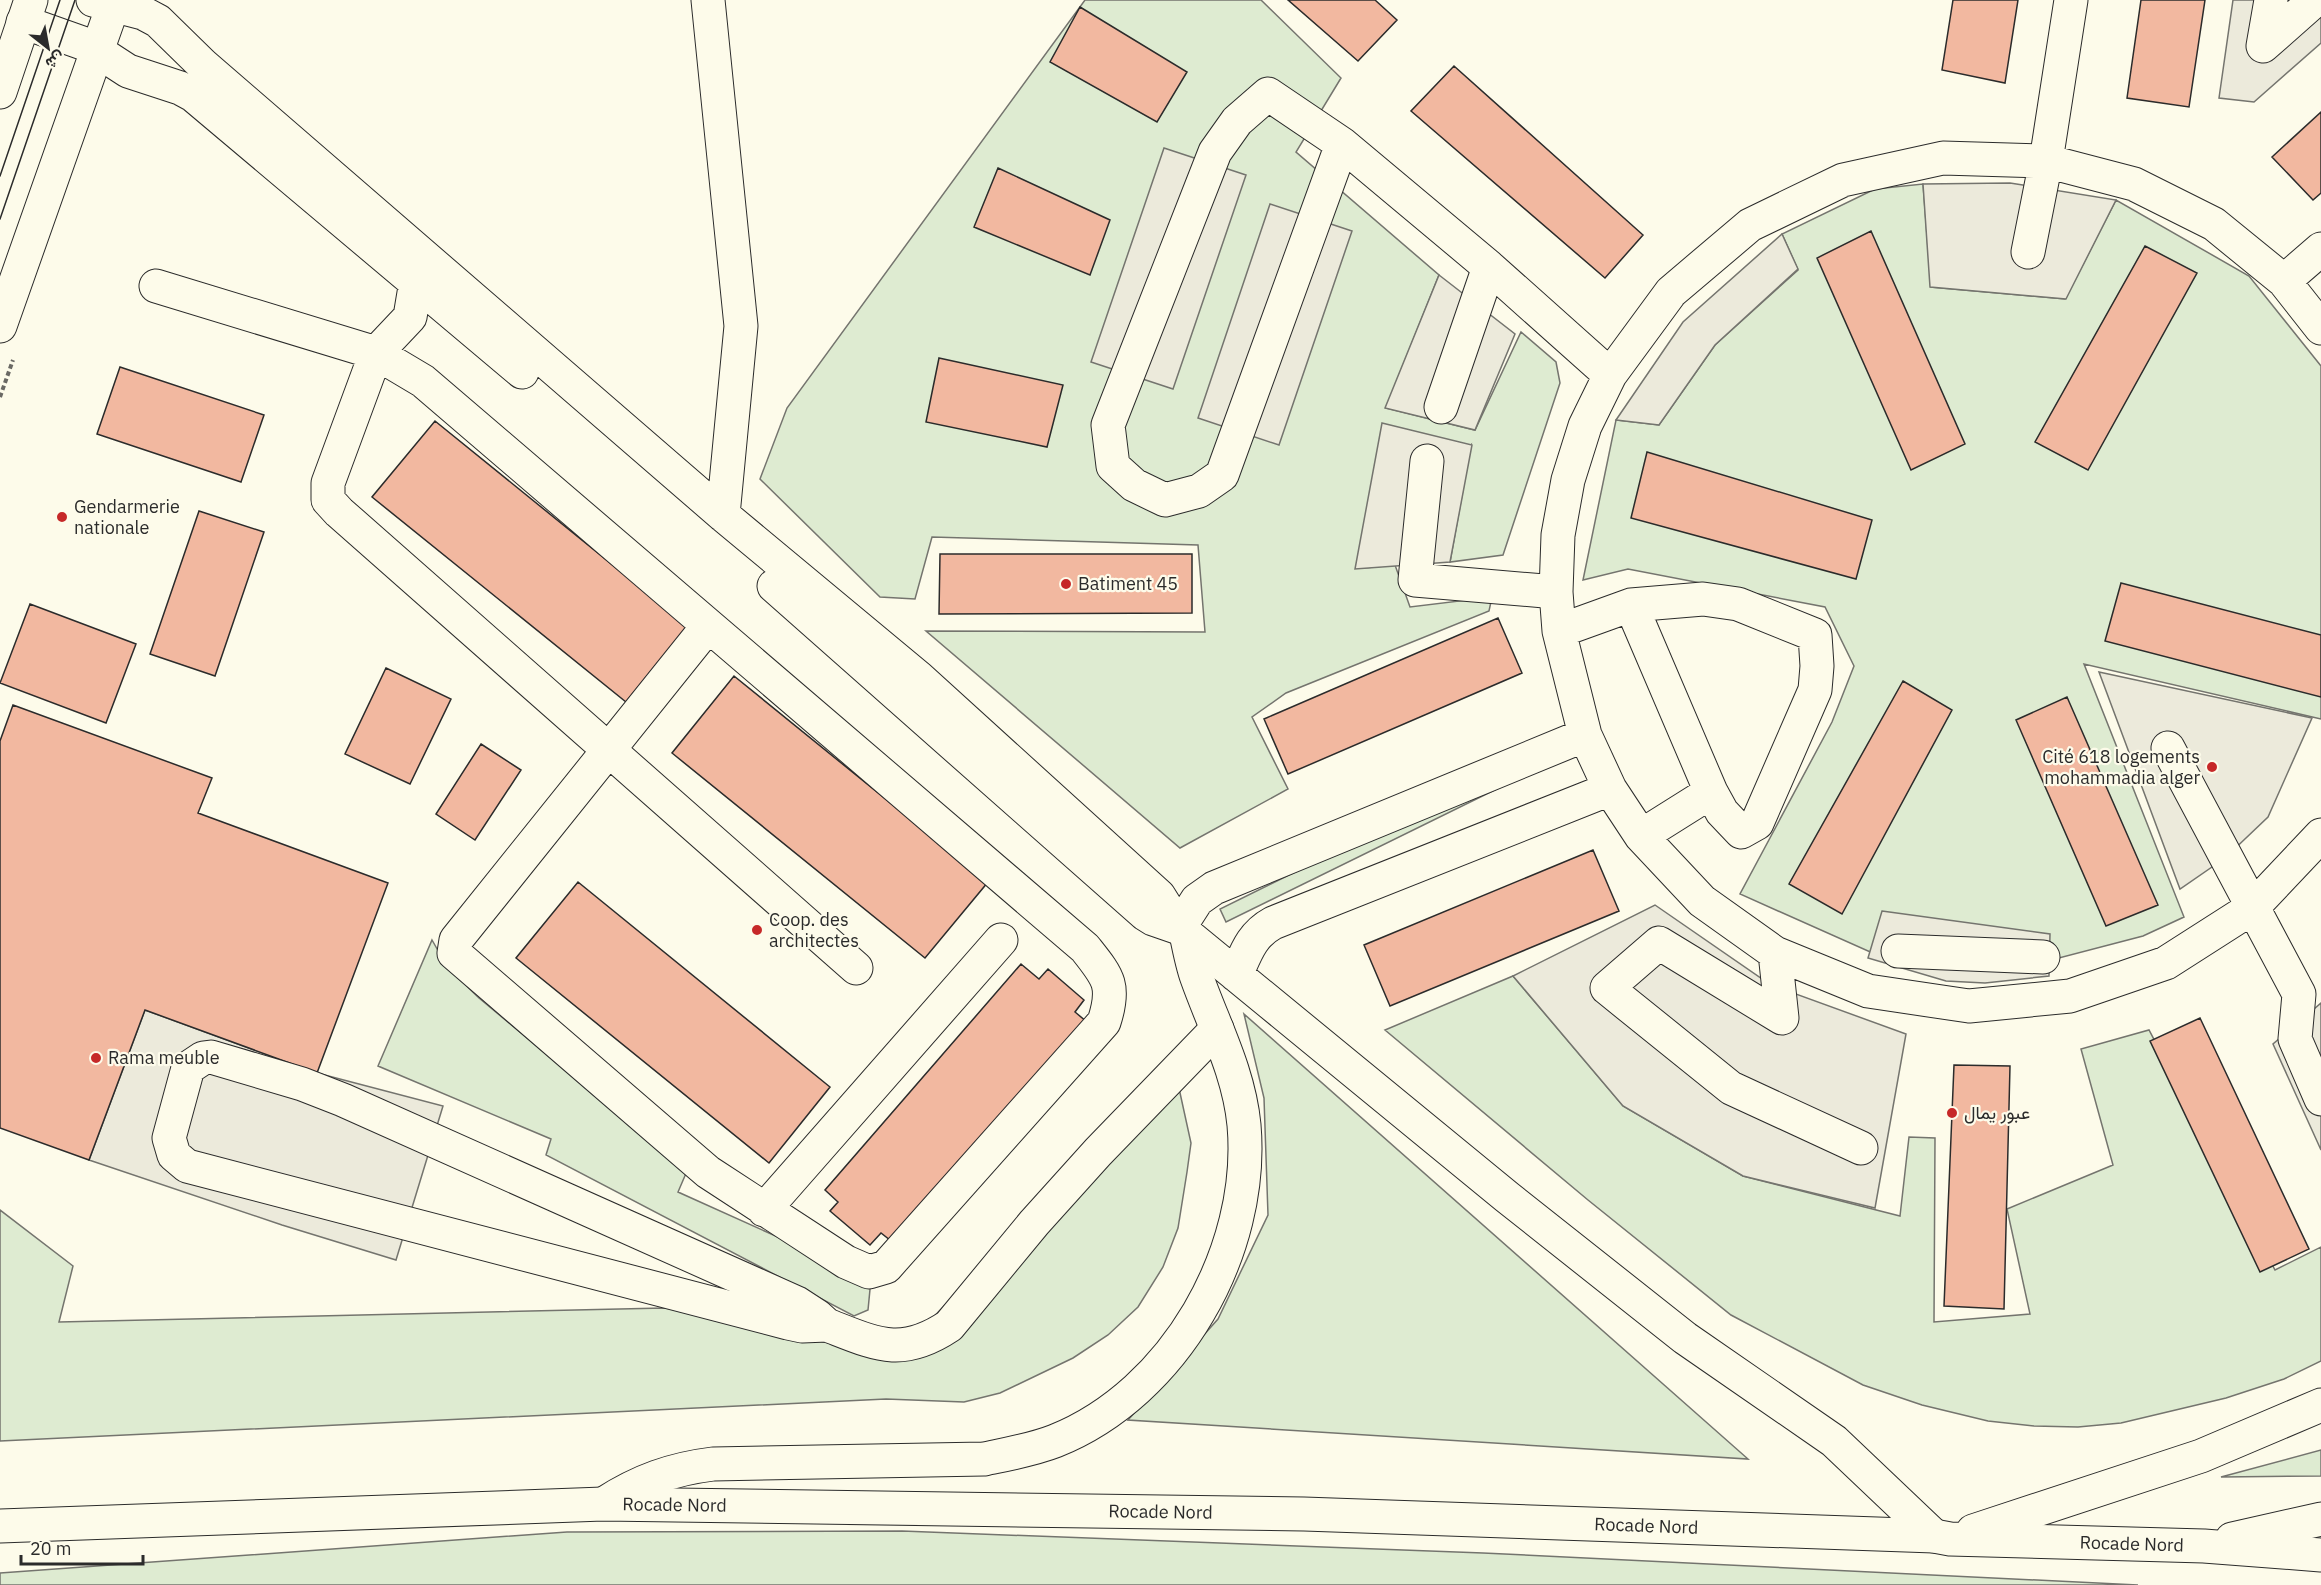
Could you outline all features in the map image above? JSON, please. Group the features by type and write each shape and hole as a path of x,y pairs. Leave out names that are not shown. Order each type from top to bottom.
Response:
{"main road":[{"path":"708,0 741,326 723,515"},
{"path":"2028,252 2046,161 2071,0"},
{"path":"2271,0 2263,46 2315,0"},
{"path":"0,326 98,50 107,2 143,13 158,21 203,65 723,515 762,561"},
{"path":"0,92 27,11 98,50 128,71 180,88 193,95 416,281 762,561 1145,914 1183,931 1507,1197 1685,1338 1834,1441 1942,1538 2201,1456 2321,1405"},
{"path":"1342,144 1222,475 1198,490 1165,500 1134,485 1113,466 1108,425 1215,152 1236,121 1268,94 1342,144 1489,267 1610,375"},
{"path":"2321,328 2284,281 2214,224 2134,184 2046,161 1943,158 1843,180 1750,225 1671,292 1610,375 1585,426 1568,480 1558,535 1556,592 1559,631 1585,735 1610,789 1641,836 1701,902 1775,953 1868,991 1969,1006 2070,996 2166,963 2252,908 2321,835"},
{"path":"2284,281 2321,249"},
{"path":"1442,407 1489,267"},
{"path":"416,281 410,317 376,353 328,483 328,500 856,968"},
{"path":"156,286 376,353 423,381 1085,948 1105,973 1111,1000 1104,1022 886,1267 868,1272 846,1262 708,1172 454,952 456,940 708,626"},
{"path":"1427,461 1415,580 1556,592"},
{"path":"1559,631 1631,605 1703,599 1738,604 1815,635 1817,666 1815,690 1757,823 1740,832 1722,812 1712,792 1631,605"},
{"path":"603,1504 630,1487 658,1475 712,1464 984,1459 1021,1452 1089,1424 1121,1401 1151,1374 1177,1344 1199,1312 1218,1276 1232,1239 1241,1201 1245,1162 1244,1124 1239,1091 1230,1059 1196,975 1183,931 1197,900 1214,888 1585,735"},
{"path":"2168,748 2252,908 2310,995 2295,1039 2321,1099"},
{"path":"1236,975 1251,940 1262,929 1273,923 1610,789"},
{"path":"1641,836 1712,792"},
{"path":"764,1210 1001,940"},
{"path":"1775,953 1782,1018 1659,944 1606,988 1731,1088 1861,1148"},
{"path":"1898,951 2043,957"},
{"path":"1969,1006 1972,954"},
{"path":"827,1325 808,1326 788,1323 187,1166 174,1155 169,1138 184,1077 188,1068 195,1062 211,1057 302,1084 343,1100 797,1303 827,1325 880,1345 898,1346 917,1343 949,1326 1034,1223 1098,1152 1217,1029"},
{"name":"Rocade Nord","path":"0,1526 603,1504 1304,1514 2204,1546 2321,1555"},
{"path":"2204,1546 2321,1519"}],"green space":[{"path":"1085,0 1261,0 1341,78 1296,152 1439,275 1386,408 1475,430 1521,332 1556,362 1560,383 1503,555 1450,562 1471,445 1363,568 1395,565 1410,607 1492,597 1489,611 1286,693 1252,717 1288,789 1180,848 926,631 1205,632 1198,545 932,537 915,599 880,597 760,479 787,408"},
{"path":"1923,184 1931,287 2065,299 2116,200 2249,276 2321,366 2321,719 2084,664 2184,917 2143,936 2017,969 1886,959 1740,894 1832,722 1854,666 1825,607 1628,569 1583,580 1616,420 1659,425 1715,345 1798,270 1782,234 1875,189"},
{"path":"1568,738 1574,751 1226,922 1220,909"},
{"path":"432,940 448,968 479,998 687,1171 678,1192 871,1279 868,1310 854,1316 546,1155 551,1139 378,1066"},
{"path":"1513,976 1623,1106 1743,1176 1900,1216 1909,1137 1935,1138 1934,1322 2030,1314 2007,1209 2113,1165 2081,1049 2149,1030 2275,1270 2321,1247 2321,1361 2284,1379 2226,1398 2121,1423 2078,1427 2034,1426 1988,1421 1922,1405 1863,1385 1731,1315 1588,1200 1385,1030"},
{"path":"1244,1014 1748,1459 1128,1420 1218,1319 1268,1215 1264,1098"},
{"path":"1175,1070 1191,1143 1178,1228 1163,1267 1138,1307 1108,1335 1073,1358 1000,1393 964,1402 886,1399 0,1441 0,1210 73,1266 59,1322 664,1308 706,1313 799,1338 856,1347 908,1343"},
{"path":"2321,1450 2321,1476 2221,1477"},
{"path":"902,1531 1483,1553 2138,1585 0,1585 0,1573 567,1532"}],"shaded area":[{"path":"2233,0 2321,0 2321,43 2254,102 2219,98"},
{"path":"1164,148 1246,175 1173,389 1091,362"},
{"path":"2010,183 2116,200 2066,299 1930,287 1923,184"},
{"path":"1270,204 1352,231 1279,445 1198,418"},
{"path":"1782,234 1798,269 1715,345 1659,425 1616,420 1683,322"},
{"path":"1439,275 1515,334 1475,430 1385,408"},
{"path":"1382,423 1472,445 1450,562 1355,569"},
{"name":"Cité 618 logements mohammadia alger","path":"2099,672 2312,718 2268,817 2225,858 2180,889"},
{"path":"1655,905 1771,985 1906,1034 1875,1208 1743,1176 1623,1106 1513,976"},
{"path":"1882,911 2050,934 2049,976 1985,983 1946,981 1868,958"},
{"path":"2321,1003 2321,1150 2273,1044"},
{"name":"Rama meuble","path":"145,1010 317,1073 443,1106 396,1260 282,1225 89,1160"}],"building":[{"path":"1288,0 1375,0 1397,20 1358,61"},
{"path":"1953,0 2018,0 2005,83 1942,70"},
{"path":"2141,0 2205,0 2189,107 2127,98"},
{"path":"1080,7 1187,72 1157,122 1050,62"},
{"path":"1454,66 1643,235 1605,278 1411,111"},
{"path":"2321,112 2321,193 2313,200 2272,157"},
{"path":"998,168 1110,220 1090,275 974,227"},
{"path":"1871,231 1965,444 1911,470 1817,258"},
{"path":"2145,246 2197,273 2088,470 2035,442"},
{"path":"939,358 1063,385 1047,447 926,422"},
{"path":"120,367 264,415 241,482 97,434"},
{"path":"435,421 688,626 626,702 372,497"},
{"path":"1647,452 1872,520 1856,579 1631,518"},
{"path":"199,511 264,532 215,676 150,654"},
{"name":"Batiment 45","path":"940,554 1192,554 1192,613 939,614"},
{"path":"2121,583 2321,635 2321,697 2105,641"},
{"path":"30,604 136,644 106,723 0,683"},
{"path":"1498,618 1522,673 1288,774 1264,719"},
{"path":"386,668 451,699 410,784 345,754"},
{"path":"734,676 988,882 925,958 672,753"},
{"path":"1903,681 1952,710 1842,914 1789,884"},
{"path":"2067,697 2158,905 2106,926 2016,720"},
{"path":"13,705 212,778 198,813 388,883 317,1073 145,1010 89,1160 0,1128 0,741"},
{"path":"481,744 521,770 475,840 436,814"},
{"path":"1593,850 1619,911 1390,1006 1364,945"},
{"path":"578,882 830,1087 769,1163 516,958"},
{"path":"1021,964 1039,979 1048,969 1084,1000 1075,1012 1087,1022 895,1244 881,1233 870,1245 830,1211 838,1202 825,1190"},
{"path":"2200,1018 2309,1249 2260,1272 2150,1041"},
{"path":"1954,1065 2010,1066 2004,1309 1944,1306"}],"tram line":[{"path":"0,176 60,0"},
{"path":"0,219 75,0"}],"place":[{"name":"Gendarmerie nationale","path":"62,517"},
{"name":"Batiment 45","path":"1066,584"},
{"name":"Cité 618 logements mohammadia alger","path":"2212,767"},
{"name":"Coop. des architectes","path":"757,930"},
{"name":"Rama meuble","path":"96,1058"},
{"name":"عبور يمال","path":"1952,1113"}]}
